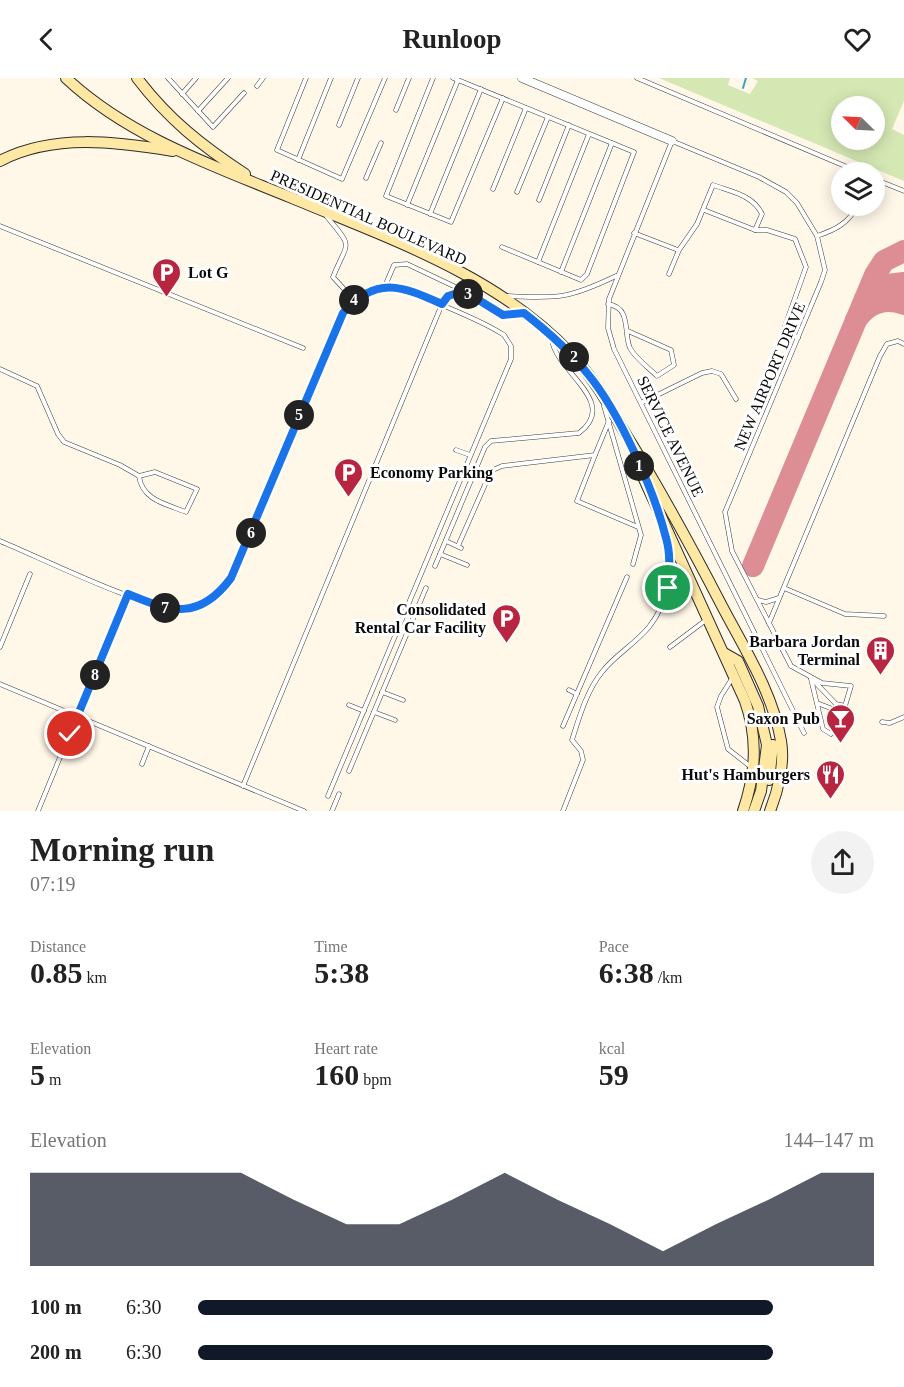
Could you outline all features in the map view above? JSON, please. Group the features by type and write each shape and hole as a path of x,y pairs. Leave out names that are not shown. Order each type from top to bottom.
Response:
{"main road":[{"name":"PRESIDENTIAL BOULEVARD","path":"66,78 105,110 182,153 322,210 452,268 501,296 552,336 572,355 596,385 693,548 748,656 771,709 782,742 776,795 770,811"},
{"path":"137,78 155,102 201,145 268,188"},
{"path":"0,161 43,146 110,141 182,153"},
{"name":"PRESIDENTIAL BOULEVARD","path":"623,429 734,675 752,721 755,744 753,770 743,811"},
{"path":"723,653 738,661 758,706 767,745 756,811"},
{"path":"756,811 773,763 771,709"}],"street":[{"path":"522,78 672,141"}],"lane":[{"path":"168,78 213,127 244,93"},
{"path":"182,94 196,78"},
{"path":"198,111 228,78"},
{"path":"257,86 263,78"},
{"path":"306,78 277,150 342,179 385,78"},
{"path":"298,160 332,78"},
{"path":"339,125 358,78"},
{"path":"396,110 409,78"},
{"path":"433,78 386,196 452,222 502,98"},
{"path":"637,78 836,162"},
{"path":"407,205 456,79 634,152 586,274 581,280 502,247"},
{"path":"430,213 481,89"},
{"path":"493,189 526,108"},
{"path":"516,192 548,117"},
{"path":"538,200 569,125"},
{"path":"537,262 589,134"},
{"name":"SERVICE AVENUE","path":"672,141 617,275 608,304 608,328 614,349 804,733"},
{"name":"NEW AIRPORT DRIVE","path":"672,141 775,184 797,203 817,236 825,270 725,512 732,551 791,666 811,678 836,704 845,706 850,686 811,678"},
{"path":"366,178 381,143"},
{"path":"561,272 612,143"},
{"path":"885,183 904,191"},
{"path":"669,274 679,250 704,210 713,185 750,199 757,204 762,214 755,231"},
{"path":"322,210 346,240 347,248 333,277 354,300"},
{"path":"704,210 755,231 788,235 795,239 806,267 805,276 784,329 798,338"},
{"path":"817,236 833,231 849,216"},
{"path":"0,225 303,348"},
{"path":"634,233 679,250"},
{"path":"385,286 394,266 407,264 464,291 503,315 524,313"},
{"path":"501,296 555,299 571,296 617,275"},
{"path":"0,541 159,607 174,610 191,609 218,596 231,578 335,328 354,300 366,292 385,286 410,290 504,335 511,346 511,359 328,796"},
{"path":"243,786 442,304 448,296 464,291"},
{"path":"608,304 613,305 627,319 628,331 630,347 657,376 674,365 671,350 628,331"},
{"path":"435,566 485,447 491,441 579,433 586,427 592,416 593,406 588,393 554,352 552,336"},
{"path":"769,624 883,349 892,342 904,344"},
{"path":"0,369 37,386 58,434 64,442 120,465 139,476 155,472 197,489 186,512 147,495 141,489 139,476"},
{"path":"641,403 702,373 712,371 721,374 736,399"},
{"path":"596,385 609,421 639,527 639,547 633,564"},
{"path":"609,421 577,501 639,527"},
{"path":"456,450 470,455"},
{"path":"471,479 502,466 595,455"},
{"path":"446,541 460,547 491,471"},
{"path":"563,811 582,764 580,750 572,743 574,732 595,681 609,664 649,628 661,607 668,588 670,568 667,539 653,499"},
{"path":"440,554 466,565"},
{"path":"0,647 30,574"},
{"path":"563,726 627,577"},
{"path":"349,771 426,588"},
{"path":"784,588 845,614 884,616"},
{"path":"38,811 128,594"},
{"path":"757,599 766,602 780,598"},
{"path":"670,647 708,619"},
{"path":"734,675 717,707 728,749 753,770"},
{"path":"811,678 823,729 831,734 840,714 818,703"},
{"path":"0,684 304,811"},
{"path":"569,690 577,694"},
{"path":"382,692 403,700"},
{"path":"349,705 364,711"},
{"path":"374,712 395,720"},
{"path":"882,722 890,723 904,717"},
{"path":"142,764 149,746"},
{"path":"332,811 339,794"}],"green space":[{"path":"659,78 730,78 728,85 750,94 758,81 752,78 904,78 904,101 892,129 904,135 904,181 885,173 885,162 859,162"}],"waterway":[{"path":"743,88 746,78"}],"taxiway":[{"path":"753,566 875,275 884,261 904,251"},
{"path":"865,299 887,285 904,283"},
{"path":"856,320 866,309 877,303 890,301 904,304"}],"place":[{"name":"Lot G","path":"167,298"},
{"name":"Economy Parking","path":"349,498"},
{"name":"Consolidated Rental Car Facility","path":"507,644"},
{"name":"Barbara Jordan Terminal","path":"881,676"},
{"name":"Saxon Pub","path":"841,744"},
{"name":"Hut's Hamburgers","path":"831,800"}],"route":[{"path":"70,734 128,594 159,607 174,610 191,609 206,604 218,596 231,578 335,328 343,313 354,300 366,292 385,286 410,290 442,304 448,296 464,291 503,315 524,313 572,355 589,374 608,402 623,429 653,499 667,539 670,568 668,588"}]}
